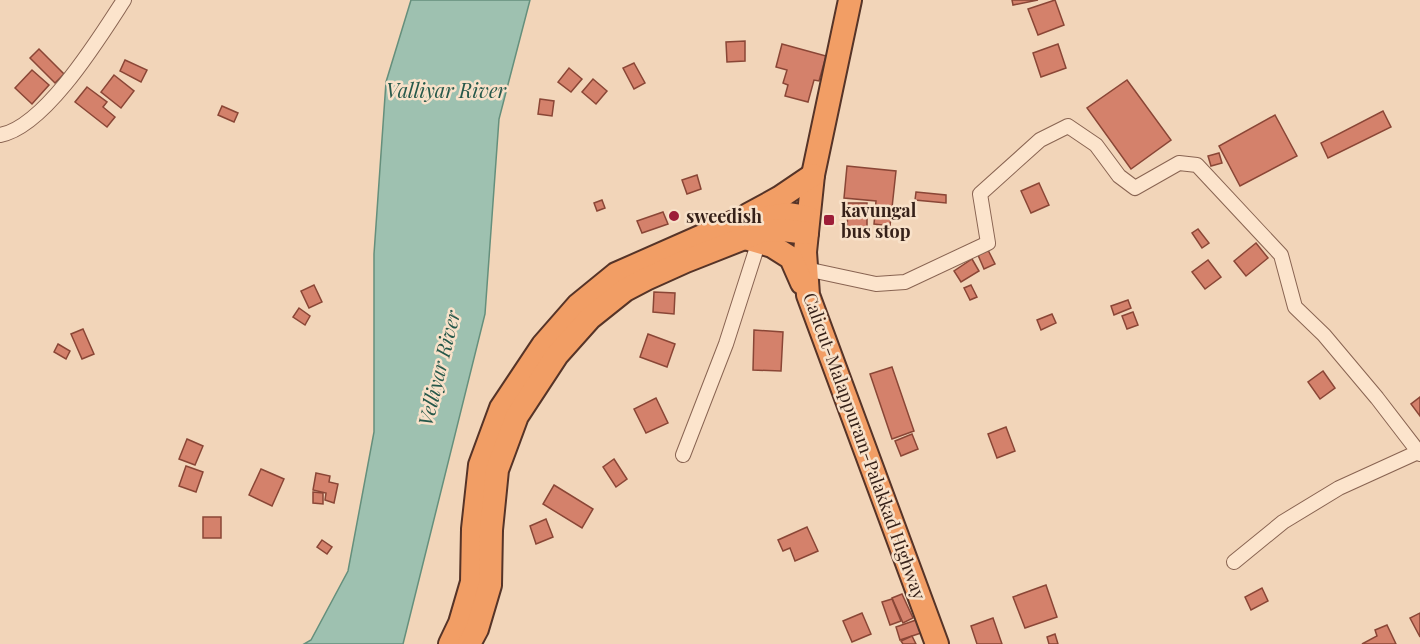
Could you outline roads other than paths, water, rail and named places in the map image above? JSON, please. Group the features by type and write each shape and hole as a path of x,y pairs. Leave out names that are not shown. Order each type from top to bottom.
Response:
{"highway":[{"name":"Calicut-Malappuram-Palakkad Highway","path":"850,0 813,175 805,252 808,295 937,644"},
{"path":"469,644 477,629 490,585 491,530 497,470 517,416 551,364 590,318 625,290 745,234 779,198 813,175"},
{"path":"450,644 460,623 472,582 473,529 480,465 501,408 543,345 578,305 616,274 745,234 808,225"},
{"path":"745,234 772,246 790,258 808,295"}],"street":[{"path":"0,135 21,126 51,100 88,57 124,0"},
{"path":"806,269 876,284 905,282 988,243 980,194 1040,140 1068,126 1096,145 1119,176 1135,188 1179,164 1197,165 1281,255 1295,307 1324,335 1419,453 1339,488 1283,522 1234,562"},
{"path":"682,455 726,344 745,234"}],"water":[{"name":"Valliyar River","path":"411,0 530,0 499,119 485,314 403,644 304,644 311,640 348,571 374,432 374,254 386,82"}],"place":[{"name":"sweedish","path":"674,216"},
{"name":"kavungal bus stop","path":"829,220"}],"water label":[{"name":"Velliyar River","path":"438,368"}]}
